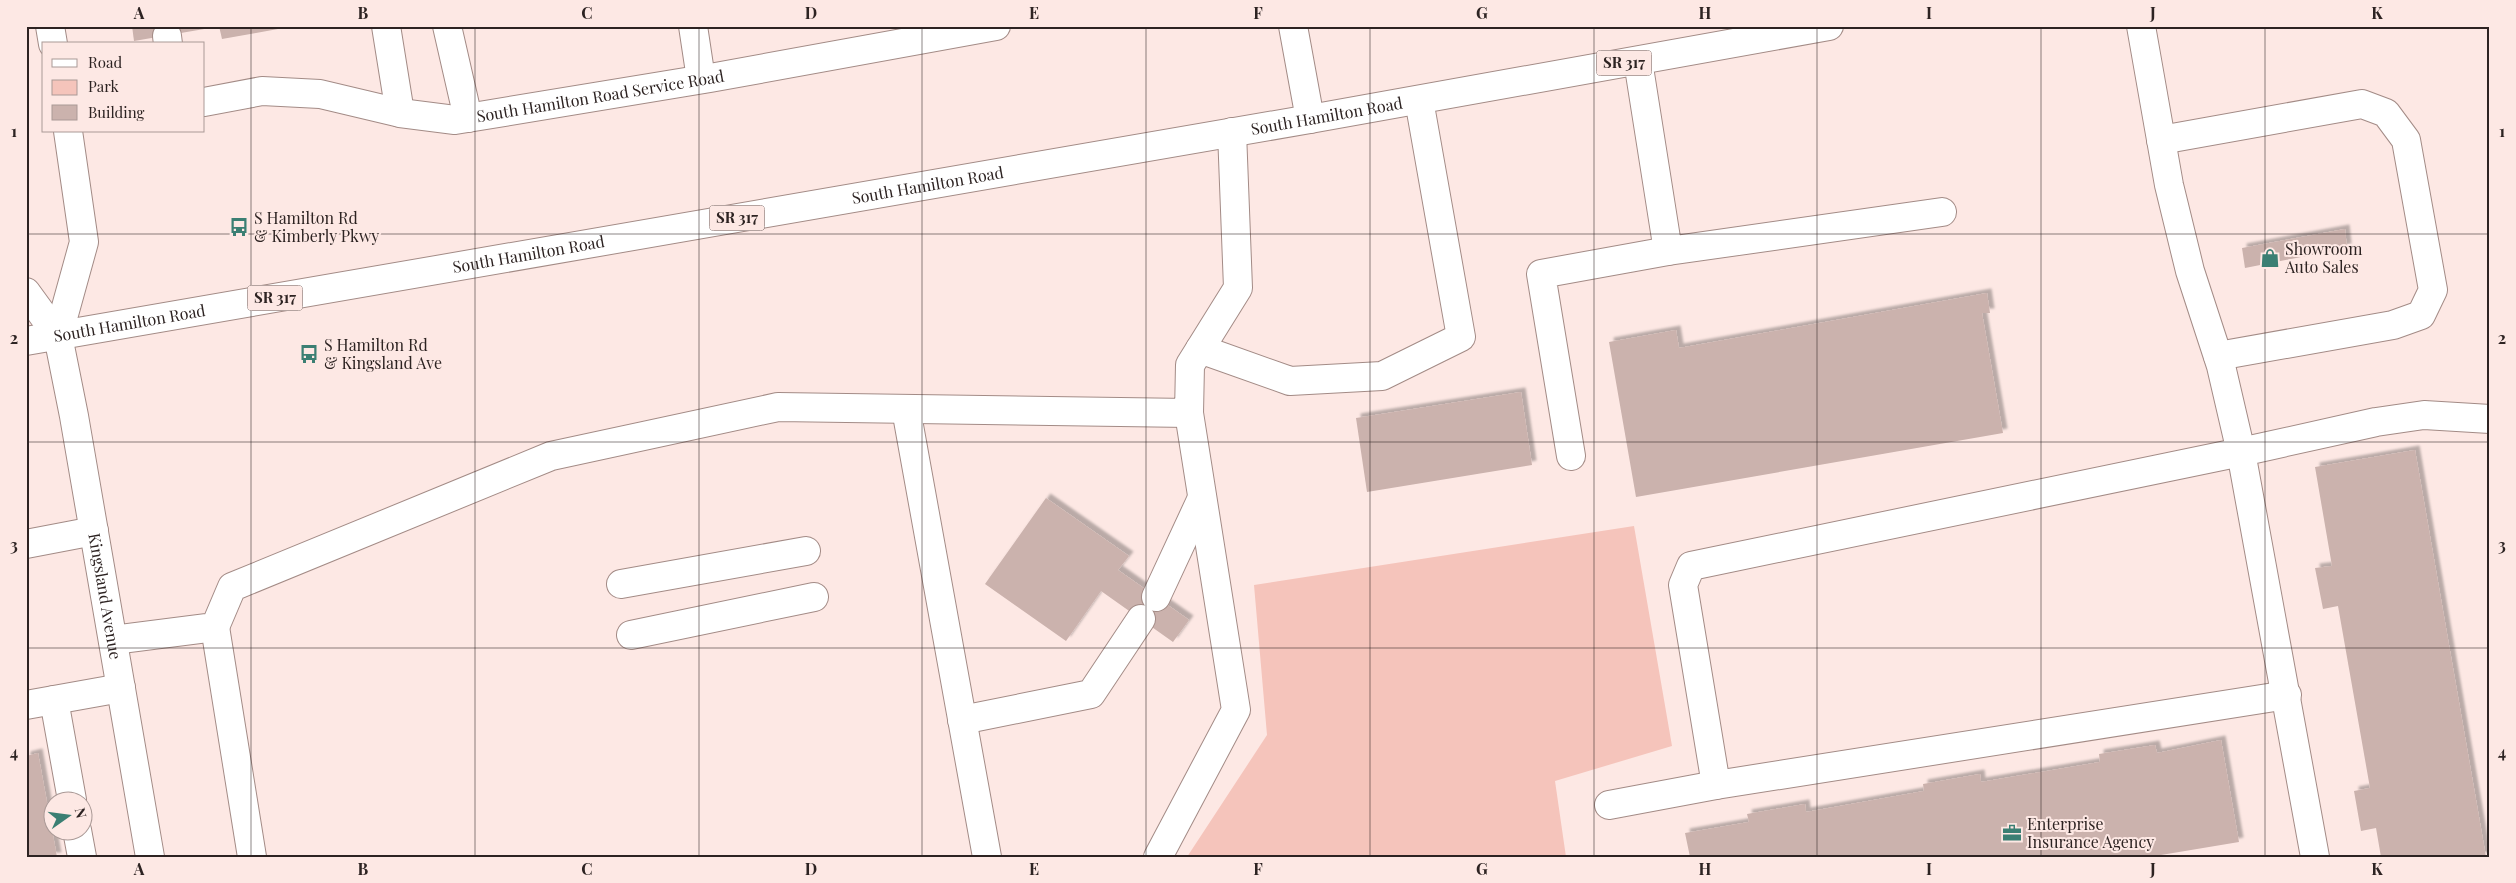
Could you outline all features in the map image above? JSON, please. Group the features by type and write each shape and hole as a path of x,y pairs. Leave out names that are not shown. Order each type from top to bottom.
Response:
{"main road":[{"path":"50,26 53,42"},
{"path":"386,26 400,113"},
{"path":"447,26 468,118"},
{"path":"693,26 701,79"},
{"name":"South Hamilton Road Service Road","path":"205,102 262,91 320,94 400,113 455,120 701,79 996,26"},
{"path":"1293,26 1310,119"},
{"name":"South Hamilton Road","path":"26,341 1310,119 1829,26"},
{"path":"2141,26 2169,186 2190,271 2218,356 2241,452 2287,695 2315,857"},
{"path":"1638,61 1668,252"},
{"path":"1200,349 1290,381 1382,376 1461,337 1418,100"},
{"path":"2161,140 2362,104 2386,113 2406,140 2433,290 2421,316 2393,325 2218,356"},
{"path":"58,336 84,242 68,132"},
{"path":"1158,857 1236,710 1189,413 1190,365 1238,288 1232,132"},
{"path":"1571,456 1541,274 1668,252 1942,212"},
{"path":"26,292 58,336"},
{"name":"Kingsland Avenue","path":"58,336 94,531 150,857"},
{"path":"252,857 215,627 232,587 551,456 778,407 1189,413"},
{"path":"906,409 987,857"},
{"path":"1716,785 1683,585 1691,566 2241,452 2376,422 2414,416 2490,419"},
{"path":"1156,597 1202,498"},
{"path":"26,544 94,531"},
{"path":"620,584 806,551"},
{"path":"631,635 814,596"},
{"path":"962,720 1090,694 1141,619"},
{"path":"113,640 215,627"},
{"path":"26,705 121,688"},
{"path":"1609,805 1716,785 2287,695"},
{"path":"54,700 70,790"},
{"path":"79,840 82,857"}],"green space":[{"path":"1634,526 1672,746 1555,781 1566,857 1187,857 1267,735 1254,585"}],"building":[{"path":"132,26 216,26 216,27 134,41"},
{"path":"219,26 289,26 289,27 222,39"},
{"name":"Showroom Auto Sales","path":"2345,229 2347,248 2245,268 2242,248"},
{"path":"1987,293 1990,313 1982,313 2003,433 1636,497 1609,342 1676,330 1679,348"},
{"path":"1521,392 1532,465 1367,492 1356,418"},
{"path":"2415,450 2486,857 2381,857 2376,828 2361,831 2354,791 2370,788 2338,606 2323,609 2315,568 2332,566 2315,467"},
{"path":"1046,498 1129,556 1118,570 1189,620 1173,642 1101,591 1066,641 985,584"},
{"path":"2221,740 2239,842 2149,857 1690,857 1685,833 1749,822 1747,814 1805,804 1806,812 1924,791 1923,784 1980,774 1981,782 2100,762 2099,754 2155,745 2157,753"},
{"path":"38,753 45,790 42,790 42,840 54,840 57,857 26,857 26,756"}],"place":[{"name":"S Hamilton Rd & Kimberly Pkwy","path":"239,227"},
{"name":"Showroom Auto Sales","path":"2270,258"},
{"name":"S Hamilton Rd & Kingsland Ave","path":"309,354"},
{"name":"Enterprise Insurance Agency","path":"2012,833"}]}
